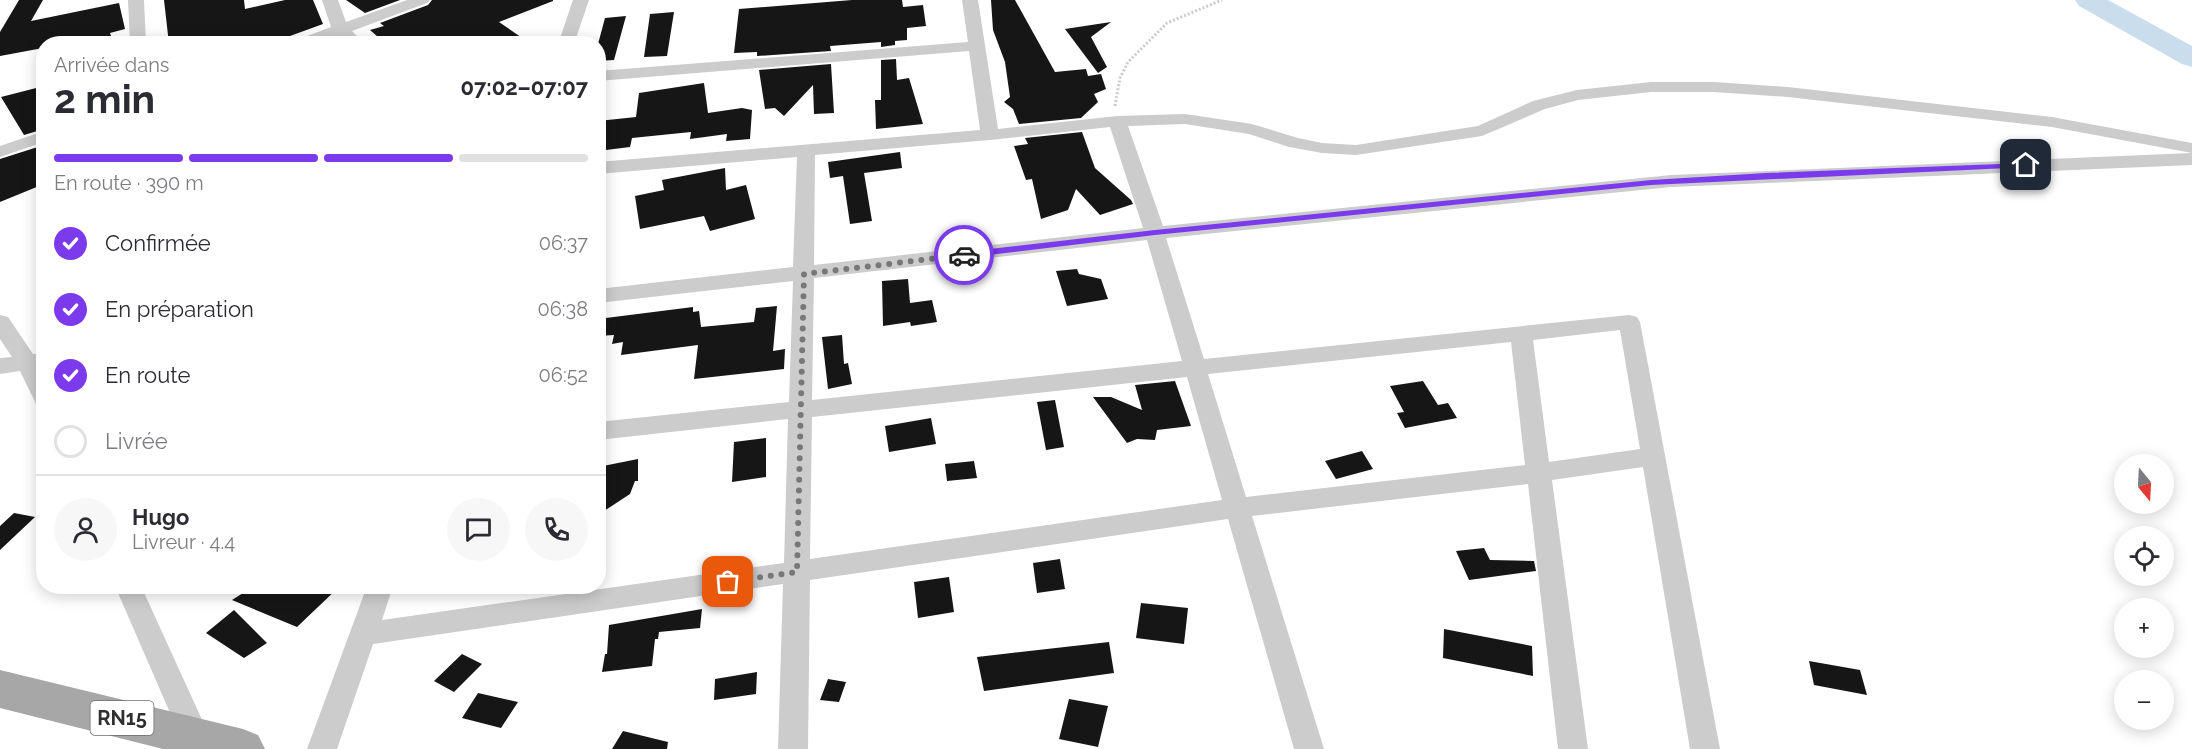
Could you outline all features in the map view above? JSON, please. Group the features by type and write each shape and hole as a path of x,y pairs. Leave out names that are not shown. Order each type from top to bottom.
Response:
{"main road":[{"name":"RN15","path":"0,689 194,735 243,749"}],"street":[{"path":"136,0 138,36"},
{"path":"330,0 340,29 348,36"},
{"path":"321,36 422,0"},
{"path":"569,36 581,0"},
{"path":"970,0 990,135"},
{"path":"606,75 977,46"},
{"path":"606,167 990,135 1117,121 1185,119 1252,129 1313,147 1356,150 1482,131 1539,105 1577,95 1651,87 1714,87 1788,92 2052,122 2192,148"},
{"path":"1117,121 1155,232 1239,508 1308,749"},
{"path":"0,152 36,139"},
{"path":"793,749 806,151"},
{"path":"606,295 1155,232 1671,181 2192,159"},
{"path":"0,322 35,361"},
{"path":"606,430 1629,322 1705,749"},
{"path":"1521,333 1573,749"},
{"path":"0,366 35,361"},
{"path":"363,634 1239,508 1539,473 1653,456"},
{"path":"132,594 194,735"},
{"path":"322,749 377,594"}],"path":[{"path":"1117,121 1113,112 1120,78 1128,62 1167,23 1222,0"}],"building":[{"path":"19,0 43,0 31,21 119,3 125,29 110,33 111,36 36,36 36,49 0,56 0,32"},
{"path":"164,0 244,0 245,9 285,0 313,0 323,24 290,36 168,36"},
{"path":"346,0 400,0 365,13"},
{"path":"432,0 553,0 499,22 519,36 377,36 370,30 384,26 380,23 428,5"},
{"path":"852,0 902,0 903,7 923,5 926,26 907,28 907,40 895,41 895,45 881,47 881,42 830,46 831,51 757,56 757,52 734,53 739,9"},
{"path":"991,0 1015,0 1055,72 1086,69 1088,76 1101,74 1106,89 1094,94 1098,102 1081,118 1019,124 1013,109 1004,102 1010,97 1005,62 993,30"},
{"path":"674,12 667,56 644,57 650,14"},
{"path":"626,16 614,60 606,60 606,36 600,36 605,18"},
{"path":"1111,22 1091,37 1107,67 1098,73 1065,29"},
{"path":"896,59 897,80 909,78 923,124 876,129 875,100 881,100 881,60"},
{"path":"831,64 834,113 814,114 813,85 784,116 775,108 765,109 759,70"},
{"path":"704,83 708,113 742,108 752,110 750,139 726,141 727,134 690,139 691,132 632,138 630,147 606,150 606,120 636,117 639,93"},
{"path":"36,88 36,131 24,135 1,97"},
{"path":"1082,132 1095,168 1133,204 1100,215 1076,189 1068,210 1041,219 1032,179 1026,180 1014,146 1028,144 1025,138"},
{"path":"36,148 36,187 0,202 0,159"},
{"path":"900,152 902,168 864,173 872,221 850,224 843,176 830,178 828,162"},
{"path":"725,168 726,190 746,185 755,219 710,231 704,216 640,229 635,196 664,190 662,180"},
{"path":"1077,269 1079,274 1101,279 1108,299 1067,306 1056,271"},
{"path":"908,279 910,303 932,300 937,322 911,326 910,322 883,326 882,281"},
{"path":"777,306 773,351 785,349 784,369 694,379 698,345 621,355 623,342 612,344 614,335 606,336 606,318 693,307 693,312 699,311 701,327 754,322 756,308"},
{"path":"842,335 844,364 848,363 852,384 828,389 822,337"},
{"path":"1175,381 1191,426 1157,430 1155,440 1137,439 1127,443 1093,397 1111,397 1142,410 1135,385"},
{"path":"1423,381 1438,405 1448,403 1457,418 1405,428 1397,413 1404,412 1390,386"},
{"path":"1055,400 1064,447 1046,450 1037,402"},
{"path":"931,418 936,444 889,452 885,426"},
{"path":"766,438 766,477 732,482 734,442"},
{"path":"1362,451 1373,469 1336,479 1325,461"},
{"path":"638,459 638,481 635,481 630,494 606,510 606,465"},
{"path":"974,461 977,478 947,481 945,464"},
{"path":"14,513 35,517 0,550 0,526"},
{"path":"1484,548 1490,560 1534,561 1536,571 1469,580 1456,551"},
{"path":"1060,559 1065,589 1037,593 1033,563"},
{"path":"949,577 954,612 918,618 914,582"},
{"path":"241,594 332,594 297,627 232,600"},
{"path":"1141,603 1188,608 1184,644 1136,638"},
{"path":"702,609 700,628 659,632 658,639 655,639 652,666 602,672 605,654 607,654 609,625"},
{"path":"234,610 267,643 244,658 206,633"},
{"path":"1444,629 1532,646 1533,676 1443,658"},
{"path":"1109,642 1114,673 984,691 977,657"},
{"path":"462,654 482,664 454,692 434,681"},
{"path":"1809,661 1860,670 1867,695 1814,685"},
{"path":"757,672 756,694 714,700 715,679"},
{"path":"828,679 846,682 839,702 820,700"},
{"path":"478,693 518,702 501,728 462,718"},
{"path":"1069,699 1108,706 1098,747 1059,739"},
{"path":"623,731 668,742 667,749 612,749"}],"waterway":[{"path":"2088,0 2192,58"}],"way so far":[{"path":"728,582 797,572 804,274 964,255"}],"route":[{"path":"964,255 1155,232 1651,183 2026,165"}]}
